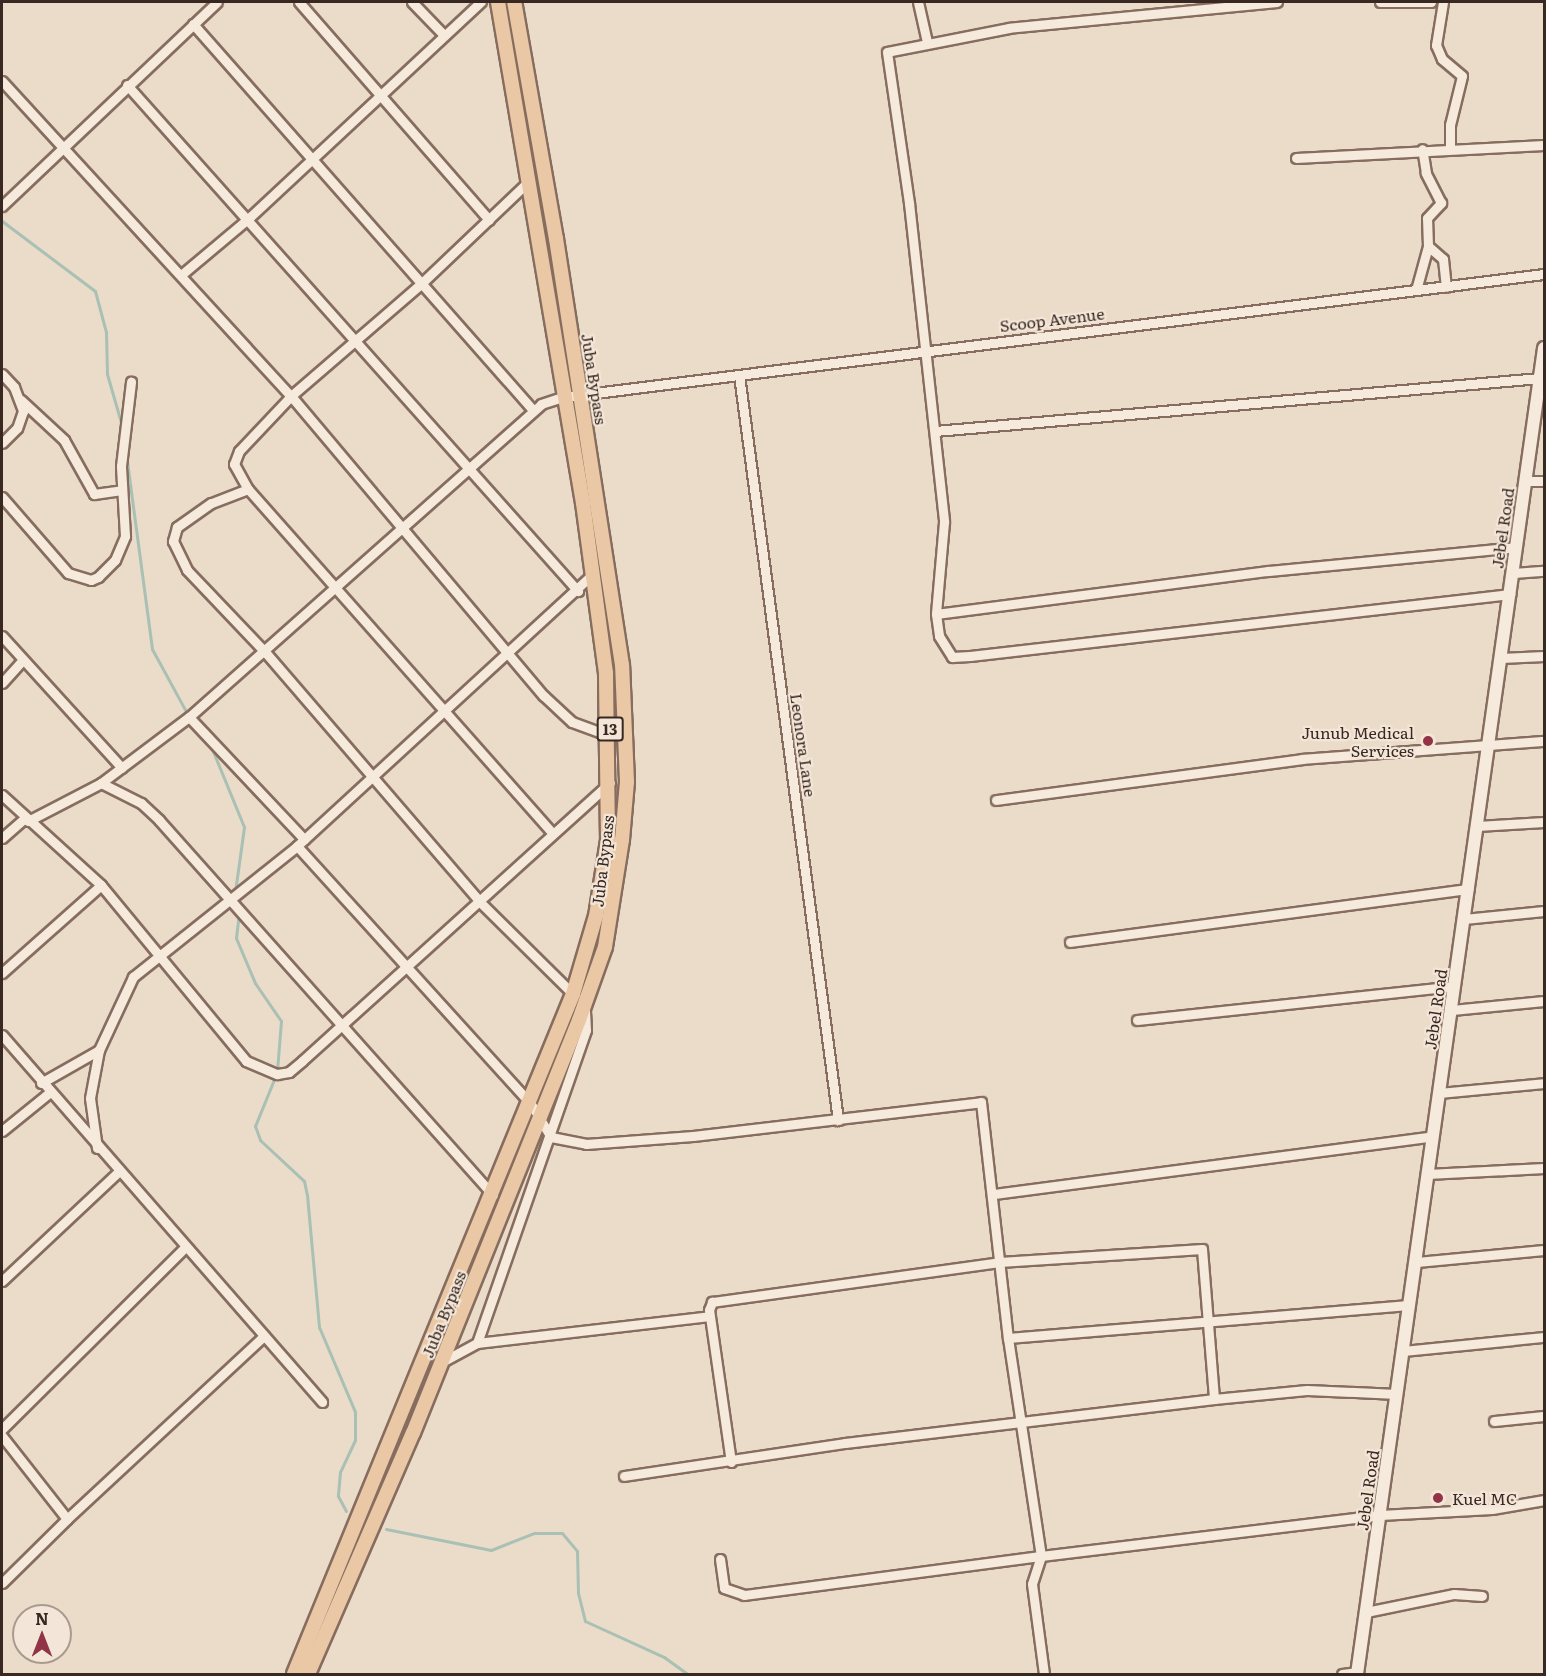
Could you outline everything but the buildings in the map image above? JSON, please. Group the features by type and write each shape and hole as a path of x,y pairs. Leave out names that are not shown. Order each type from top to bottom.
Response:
{"main road":[{"name":"Juba Bypass","path":"294,1674 399,1428 531,1104 573,994 602,886 610,783 610,736 592,575 530,180 498,2"},
{"name":"Juba Bypass","path":"308,1674 440,1363 585,1005 605,947 616,890 626,759 622,665 581,395 514,2"},
{"name":"Jebel Road","path":"1358,1673 1516,547 1541,392 1540,378 1545,348"}],"street":[{"path":"2,206 63,144 217,2"},
{"path":"298,2 377,96 489,220"},
{"path":"412,2 444,35"},
{"path":"181,275 249,218 377,96 481,2"},
{"path":"918,2 927,42"},
{"path":"1277,2 1009,28 927,42 887,52 927,350 944,522 936,614 939,636 952,657 1510,594"},
{"path":"1380,2 1431,2"},
{"path":"1443,2 1437,45 1442,59 1462,76 1450,125 1450,147"},
{"path":"193,24 423,282 533,411"},
{"path":"2,81 63,144 291,396 509,654 572,722 610,736"},
{"path":"127,85 249,218 578,591"},
{"path":"1296,158 1450,147 1545,145"},
{"path":"1416,290 1428,246 1427,218 1441,203 1426,173 1422,149"},
{"path":"530,180 357,342 291,396 235,458 238,474 248,489 339,586 444,713 552,832"},
{"path":"1428,246 1443,259 1446,287"},
{"name":"Scoop Avenue","path":"2,838 26,820 101,783 189,717 266,653 403,526 533,411 563,397 1545,274"},
{"path":"2,375 21,400 64,440 94,494 122,490"},
{"name":"Leonora Lane","path":"739,375 838,1120"},
{"path":"935,430 1540,378"},
{"path":"2,497 68,573 91,580 121,550 122,490 131,382"},
{"path":"2,443 17,428 21,400"},
{"path":"1526,481 1545,481"},
{"path":"248,489 199,510 177,526 173,541 198,585 266,653 481,903 573,994"},
{"path":"936,614 1280,570 1516,547"},
{"path":"1513,573 1545,571"},
{"path":"97,1148 90,1098 99,1050 127,985 162,954 297,846 578,591 592,575"},
{"path":"2,636 122,768"},
{"path":"1502,658 1545,657"},
{"path":"2,683 23,660"},
{"path":"189,717 304,839"},
{"path":"996,800 1302,759 1489,743 1545,741"},
{"path":"101,783 141,802 338,1025 493,1195"},
{"path":"2,795 26,820 101,885 162,954 246,1061 266,1072 289,1072 338,1025 481,903 552,832 610,783"},
{"path":"1477,826 1545,822"},
{"path":"297,846 531,1104 551,1137 586,1144 838,1120 981,1102 1008,1338 1023,1424 1041,1556 1032,1584 1044,1674"},
{"path":"2,973 101,885"},
{"path":"1070,942 1468,889"},
{"path":"1464,919 1545,911"},
{"path":"1137,1020 1454,986"},
{"path":"1452,1010 1545,1001"},
{"path":"477,1343 551,1137 586,1030 585,1005"},
{"path":"2,1035 49,1093 322,1402"},
{"path":"41,1083 99,1050"},
{"path":"1439,1094 1545,1083"},
{"path":"2,1131 49,1093"},
{"path":"993,1194 1433,1136"},
{"path":"1427,1174 1545,1168"},
{"path":"2,1281 118,1172"},
{"path":"2,1429 185,1248"},
{"path":"731,1462 710,1316 712,1302 1000,1262 1202,1249 1214,1399"},
{"path":"1416,1262 1545,1250"},
{"path":"1008,1338 1410,1305"},
{"path":"440,1363 477,1343 710,1316"},
{"path":"2,1583 67,1519 264,1336"},
{"path":"1403,1351 1545,1337"},
{"path":"624,1476 731,1462 845,1443 1307,1389 1397,1394"},
{"path":"1494,1421 1545,1416"},
{"path":"2,1436 67,1519"},
{"path":"720,1559 724,1588 744,1595 1380,1515 1492,1509 1545,1500"},
{"path":"1366,1612 1454,1594 1482,1596"},
{"path":"1342,1674 1358,1673"}],"waterway":[{"path":"2,221 95,291 106,332 107,374 122,426"},
{"path":"126,454 152,649 188,715"},
{"path":"210,744 244,827 235,892"},
{"path":"239,913 236,938 255,983 281,1021 277,1071"},
{"path":"275,1077 255,1126 260,1140 304,1181 319,1327 355,1412 355,1440 340,1472 338,1496 346,1511"},
{"path":"386,1529 491,1550 534,1533 562,1533 577,1551 578,1593 585,1621 664,1657 687,1674"}],"place":[{"name":"Junub Medical Services","path":"1428,741"},
{"name":"Kuel MC","path":"1438,1498"}]}
